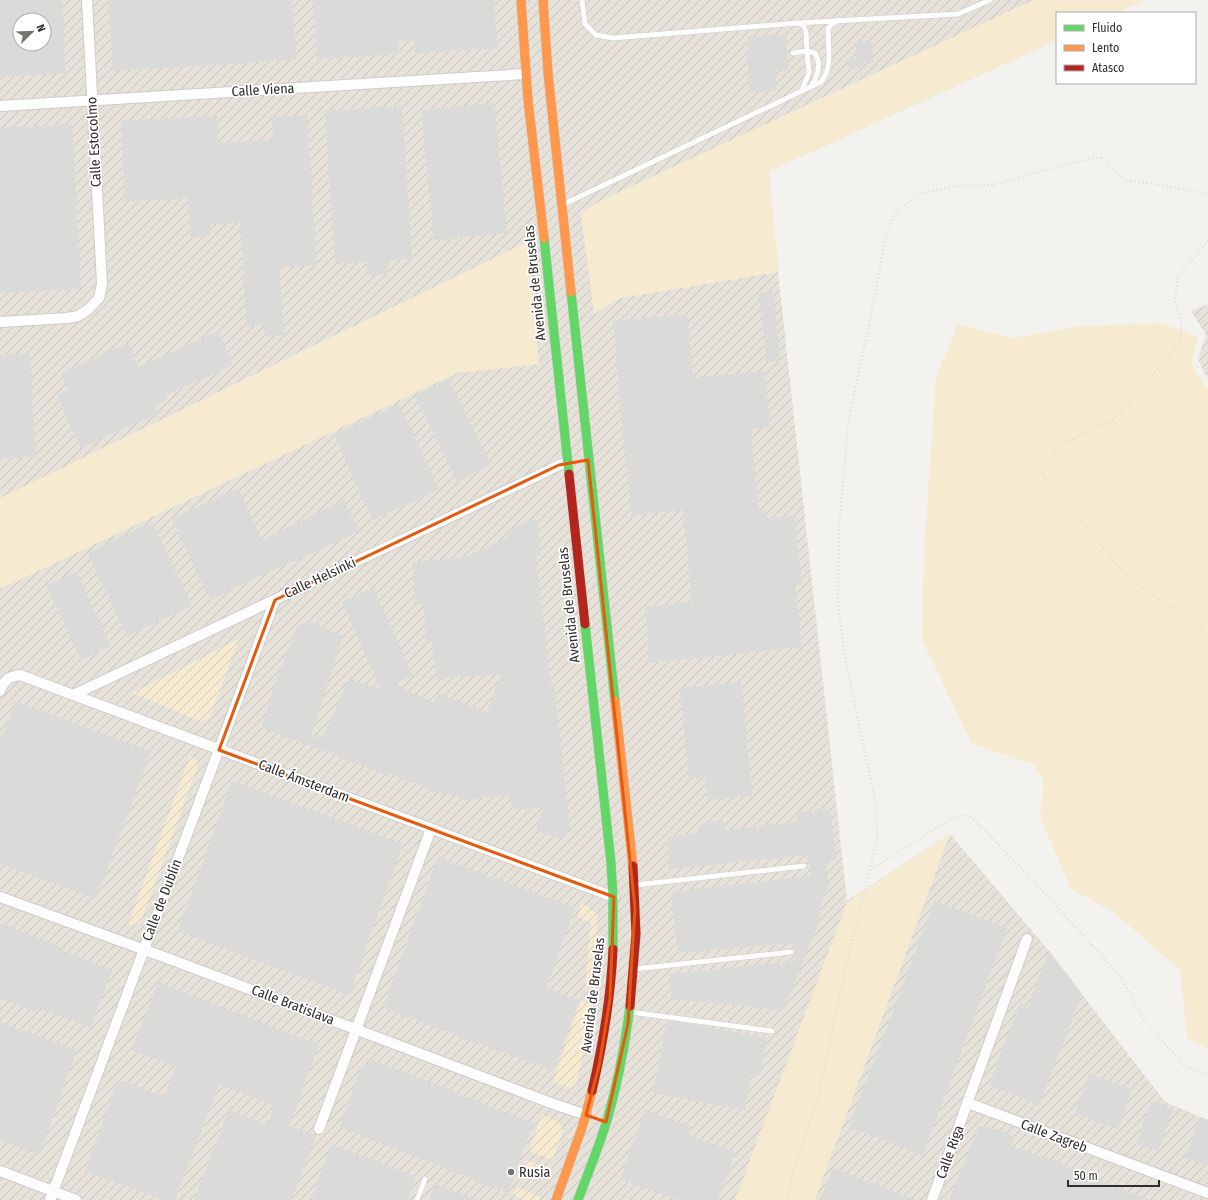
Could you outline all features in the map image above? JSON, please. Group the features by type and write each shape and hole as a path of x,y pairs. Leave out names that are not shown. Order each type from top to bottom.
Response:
{"main road":[{"name":"Avenida de Bruselas","path":"521,0 537,74 624,898 636,933 630,1012 624,1049 596,1118 579,1136 556,1200"},
{"name":"Avenida de Bruselas","path":"543,0 537,74 578,461 634,885 624,898 614,954 610,998 602,1052 596,1118 578,1200"}],"street":[{"name":"Calle Estocolmo","path":"0,322 78,316 89,309 99,298 102,284 87,0"},
{"name":"Calle Viena","path":"0,106 537,74"},
{"name":"Calle Helsinki","path":"73,695 559,465 578,461"},
{"name":"Calle de Dublín","path":"51,1196 275,600"},
{"name":"Calle Ámsterdam","path":"0,691 3,683 9,676 20,675 431,829 624,898"},
{"path":"319,1129 431,829"},
{"name":"Calle Bratislava","path":"0,897 144,949 551,1103 596,1118"},
{"name":"Calle Riga","path":"932,1200 1027,939"},
{"name":"Calle Zagreb","path":"968,1103 1208,1193"},
{"path":"0,1171 51,1196 76,1200"}],"lane":[{"path":"582,0 585,24 596,35 613,38 838,20 958,14 990,0"},
{"path":"551,207 821,82 826,76 828,67 828,29 838,20"},
{"path":"798,23 803,25 806,31 809,73 802,90"},
{"path":"793,53 807,51 815,53 818,57 816,79 811,86"},
{"path":"634,885 804,866"},
{"path":"634,969 791,952"},
{"path":"630,1012 772,1031"},
{"path":"417,1200 425,1179"}],"path":[{"path":"788,1200 794,1167 819,1093 839,997 877,839 876,806 844,651 838,602 839,529 848,425 886,236 896,212 921,194 956,186 992,185 1092,158 1102,158 1124,180 1208,194"},
{"path":"1208,241 1178,276 1175,303 1182,324 1179,344 1114,419 1058,446 1047,463 1043,474 1116,564 1146,591 1189,618 1208,636"},
{"path":"0,737 17,690 22,688"},
{"path":"870,870 949,820 961,815 971,817 1012,858 1121,977 1143,1019 1184,1065 1208,1077"}],"highlighted area":[{"path":"588,460 635,908 628,1024 606,1122 586,1115 599,1066 610,999 614,897 219,750 275,600 559,465"}],"shaded area":[{"path":"0,0 1144,0 1118,12 1056,12 1056,40 769,171 778,272 847,901 950,834 1049,951 1165,1102 1208,1120 1208,1200 0,1200"},
{"path":"1033,0 1144,0 1118,12 1056,12 1056,40 769,171 778,272 621,298 594,314 581,213 600,201"},
{"path":"527,242 539,364 457,373 0,589 0,498"},
{"path":"1208,304 1208,378 1203,371 1198,358 1206,335 1191,311"},
{"path":"1162,323 1198,337 1191,363 1205,386 1208,388 1208,1048 1187,1038 1180,970 1115,913 1071,889 1040,818 1044,781 1033,764 972,744 922,640 924,549 936,377 958,324 1013,338 1080,326"},
{"path":"239,639 210,717 202,722 132,693"},
{"path":"190,756 195,759 198,765 140,924 128,925"},
{"path":"950,834 815,1200 735,1200 847,902"},
{"path":"582,902 597,915 595,990 585,985 591,922 578,917"},
{"path":"581,1000 593,1006 576,1085 571,1088 553,1082"},
{"path":"542,1114 559,1122 563,1131 553,1160 529,1151"},
{"path":"527,1160 550,1170 546,1178 523,1168"},
{"path":"517,1187 540,1197 539,1200 524,1200 513,1195"}],"building":[{"path":"0,0 62,0 66,73 0,77"},
{"path":"108,0 292,0 296,60 113,71"},
{"path":"313,0 494,0 497,48 415,53 414,41 398,42 399,54 317,59"},
{"path":"786,35 788,70 775,70 776,91 749,92 747,36"},
{"path":"856,42 873,42 873,62 863,62 863,68 849,69 849,59 856,59"},
{"path":"494,103 507,233 434,240 421,110"},
{"path":"402,106 412,259 387,260 388,274 367,275 366,262 335,263 325,111"},
{"path":"307,115 317,265 279,267 284,335 265,336 264,325 247,326 240,222 210,224 211,236 190,237 188,198 125,201 121,121 217,116 218,143 273,140 272,117"},
{"path":"72,124 81,289 0,293 0,128"},
{"path":"773,291 780,361 767,362 759,293"},
{"path":"687,314 693,378 764,371 770,427 751,429 759,512 767,511 767,518 795,516 801,583 795,584 802,647 649,663 645,607 692,602 683,510 632,515 618,386 613,321"},
{"path":"218,331 233,365 165,395 167,400 154,406 157,414 80,448 57,396 68,390 61,373 128,343 138,367"},
{"path":"30,353 36,457 0,459 0,355"},
{"path":"449,379 491,465 457,482 415,396"},
{"path":"399,404 439,489 373,520 334,435"},
{"path":"238,488 262,540 344,500 359,531 210,600 172,519"},
{"path":"531,520 538,521 541,555 535,555 551,684 554,684 570,830 561,839 536,830 544,807 512,810 509,795 467,800 446,792 445,795 389,773 388,775 262,728 278,672 280,672 297,626 308,621 343,636 311,735 322,739 349,679 381,690 342,602 373,588 413,675 394,684 434,703 437,693 487,712 501,674 436,679 432,642 426,642 424,604 415,604 413,563 468,556 508,537 506,531"},
{"path":"152,522 192,606 127,636 88,553"},
{"path":"76,572 111,646 81,660 46,585"},
{"path":"741,682 752,796 707,800 705,777 689,779 680,688"},
{"path":"16,701 151,752 96,899 0,863 0,743"},
{"path":"232,781 403,844 349,995 178,931"},
{"path":"830,809 836,860 826,861 828,887 819,910 820,918 784,1010 672,999 669,974 796,961 794,943 678,953 671,892 811,876 808,855 669,869 667,837 700,832 700,823 723,820 725,830 797,822 797,812"},
{"path":"438,857 575,908 546,988 579,1000 553,1071 383,1008"},
{"path":"935,901 1007,928 923,1155 849,1127"},
{"path":"0,923 61,947 60,950 112,970 91,1027 38,1008 36,1012 0,998"},
{"path":"1049,951 1082,994 1039,1105 989,1085 1020,1003 1028,1007"},
{"path":"158,982 319,1045 289,1126 316,1136 291,1200 194,1200 229,1110 268,1125 275,1106 219,1084 175,1200 164,1200 85,1172 118,1080 165,1096 176,1067 132,1050"},
{"path":"667,1021 767,1038 760,1076 751,1074 745,1110 653,1093"},
{"path":"0,1022 77,1050 39,1155 0,1140"},
{"path":"373,1060 533,1123 508,1193 340,1127 361,1067"},
{"path":"1089,1074 1132,1089 1118,1129 1075,1114"},
{"path":"1151,1101 1173,1109 1158,1151 1136,1144"},
{"path":"645,1110 692,1127 689,1135 735,1152 718,1200 678,1200 620,1179"},
{"path":"1200,1117 1208,1120 1208,1166 1185,1158"},
{"path":"979,1126 988,1126 1014,1137 1011,1146 1090,1174 1089,1177 1148,1200 949,1200"},
{"path":"331,1145 416,1176 408,1200 311,1200"},
{"path":"833,1168 914,1199 914,1200 821,1200"},
{"path":"435,1184 476,1199 429,1200"}],"traffic: fast":[{"path":"544,238 569,474"},
{"path":"571,292 615,701"},
{"path":"585,624 611,863 613,897 613,949"},
{"path":"578,1200 607,1120 615,1092 630,1006"}],"traffic: slow":[{"path":"521,0 528,100 544,238"},
{"path":"543,0 548,73 571,292"},
{"path":"615,701 633,866"},
{"path":"556,1200 582,1128 592,1091"}],"traffic: jam":[{"path":"569,474 585,624"},
{"path":"630,1006 636,934 633,866"},
{"path":"592,1091 606,1020 613,949"}],"place":[{"name":"Rusia","path":"511,1172"}]}
